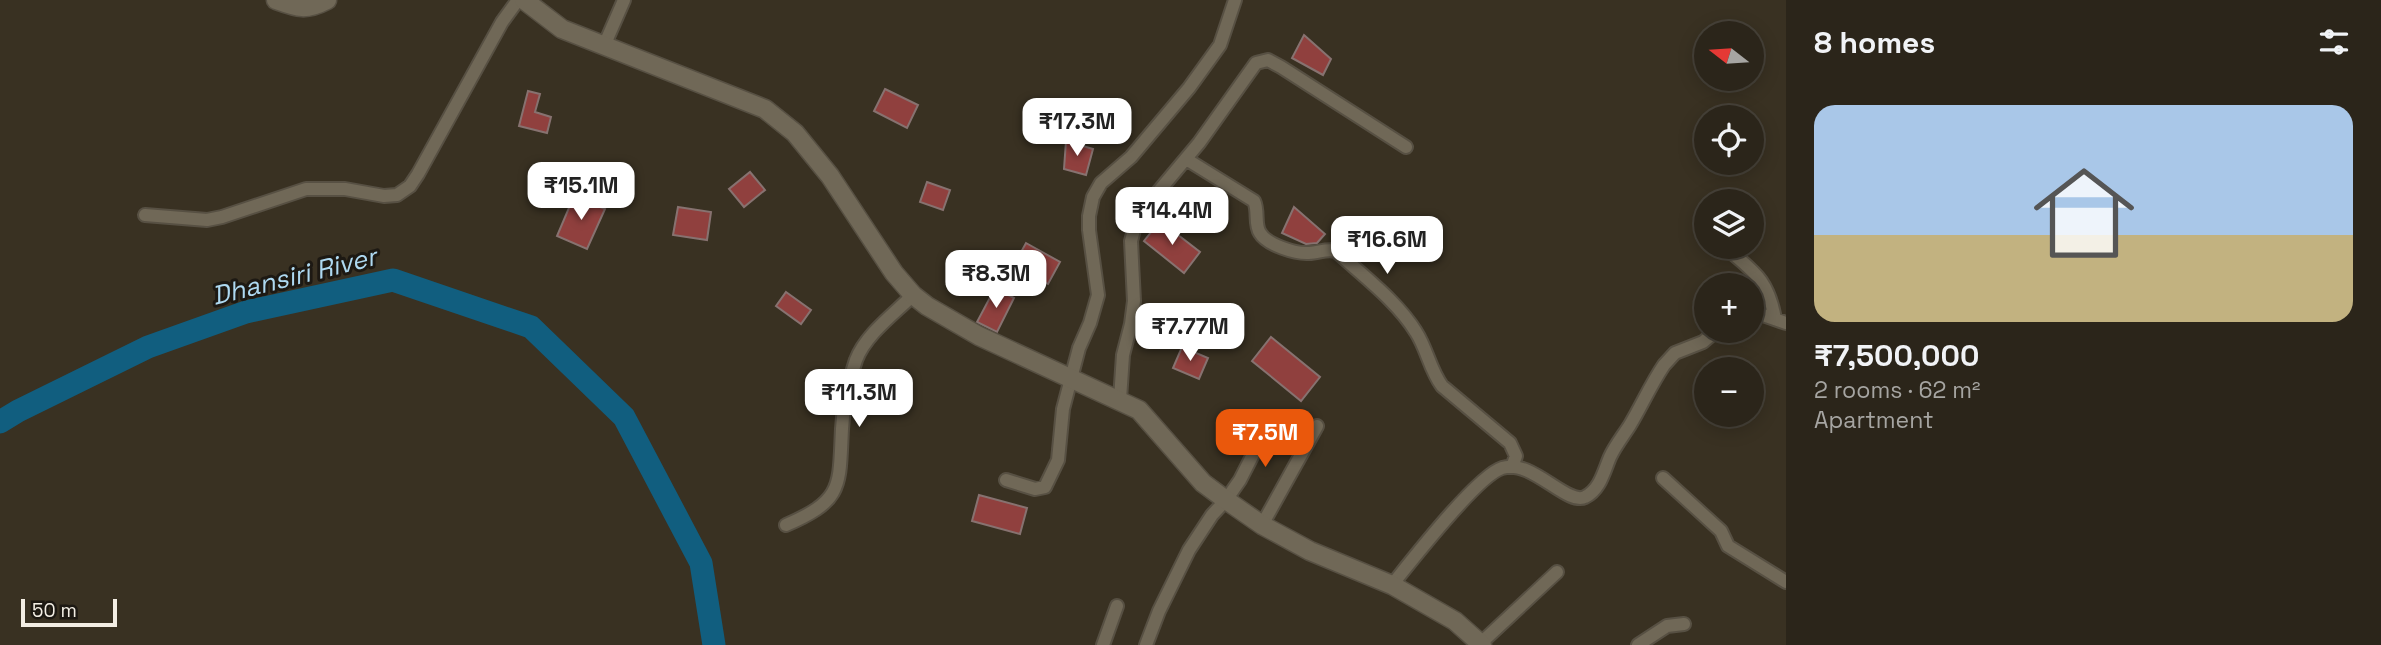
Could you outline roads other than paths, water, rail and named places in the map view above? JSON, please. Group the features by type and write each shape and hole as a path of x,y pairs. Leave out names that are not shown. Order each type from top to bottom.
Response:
{"street":[{"path":"276,0 297,7 311,8 327,0"},
{"path":"145,215 207,220 222,218 306,189 345,189 384,197 397,195 410,186 418,174 502,22 518,0"},
{"path":"524,0 562,29 765,109 781,119 830,176 894,273 926,306 979,336 1139,410 1203,483 1262,525 1310,551 1392,584 1455,621 1481,644 1557,572"},
{"path":"604,46 624,0"},
{"path":"1006,480 1035,489 1045,487 1051,479 1061,449 1062,416 1079,348 1098,295 1089,230 1093,197 1101,183 1132,157 1189,88 1220,45 1235,0"},
{"path":"1115,397 1134,301 1131,242 1134,230 1158,191 1186,159 1256,63 1268,60 1406,147"},
{"path":"1186,159 1254,201 1258,209 1258,229 1261,235 1283,248 1300,253 1329,249 1336,251 1403,313 1416,332 1434,376 1442,386 1510,443 1516,456 1512,467"},
{"path":"1738,259 1763,283 1780,321"},
{"path":"786,525 811,514 833,494 839,482 842,465 842,428 856,360 875,332 913,295"},
{"path":"1392,584 1469,495 1504,467 1542,477 1578,499 1587,497 1604,475 1610,458 1664,365 1675,353 1700,343"},
{"path":"1146,645 1159,611 1189,550 1240,480 1271,419"},
{"path":"1262,525 1317,426"},
{"path":"1663,478 1721,531 1728,546 1786,582"},
{"path":"1103,645 1117,606"},
{"path":"1638,645 1667,625 1684,624"}],"waterway":[{"name":"Dhansiri River","path":"0,422 148,347 246,312 393,280 531,327 624,417 701,563 714,645"}]}
